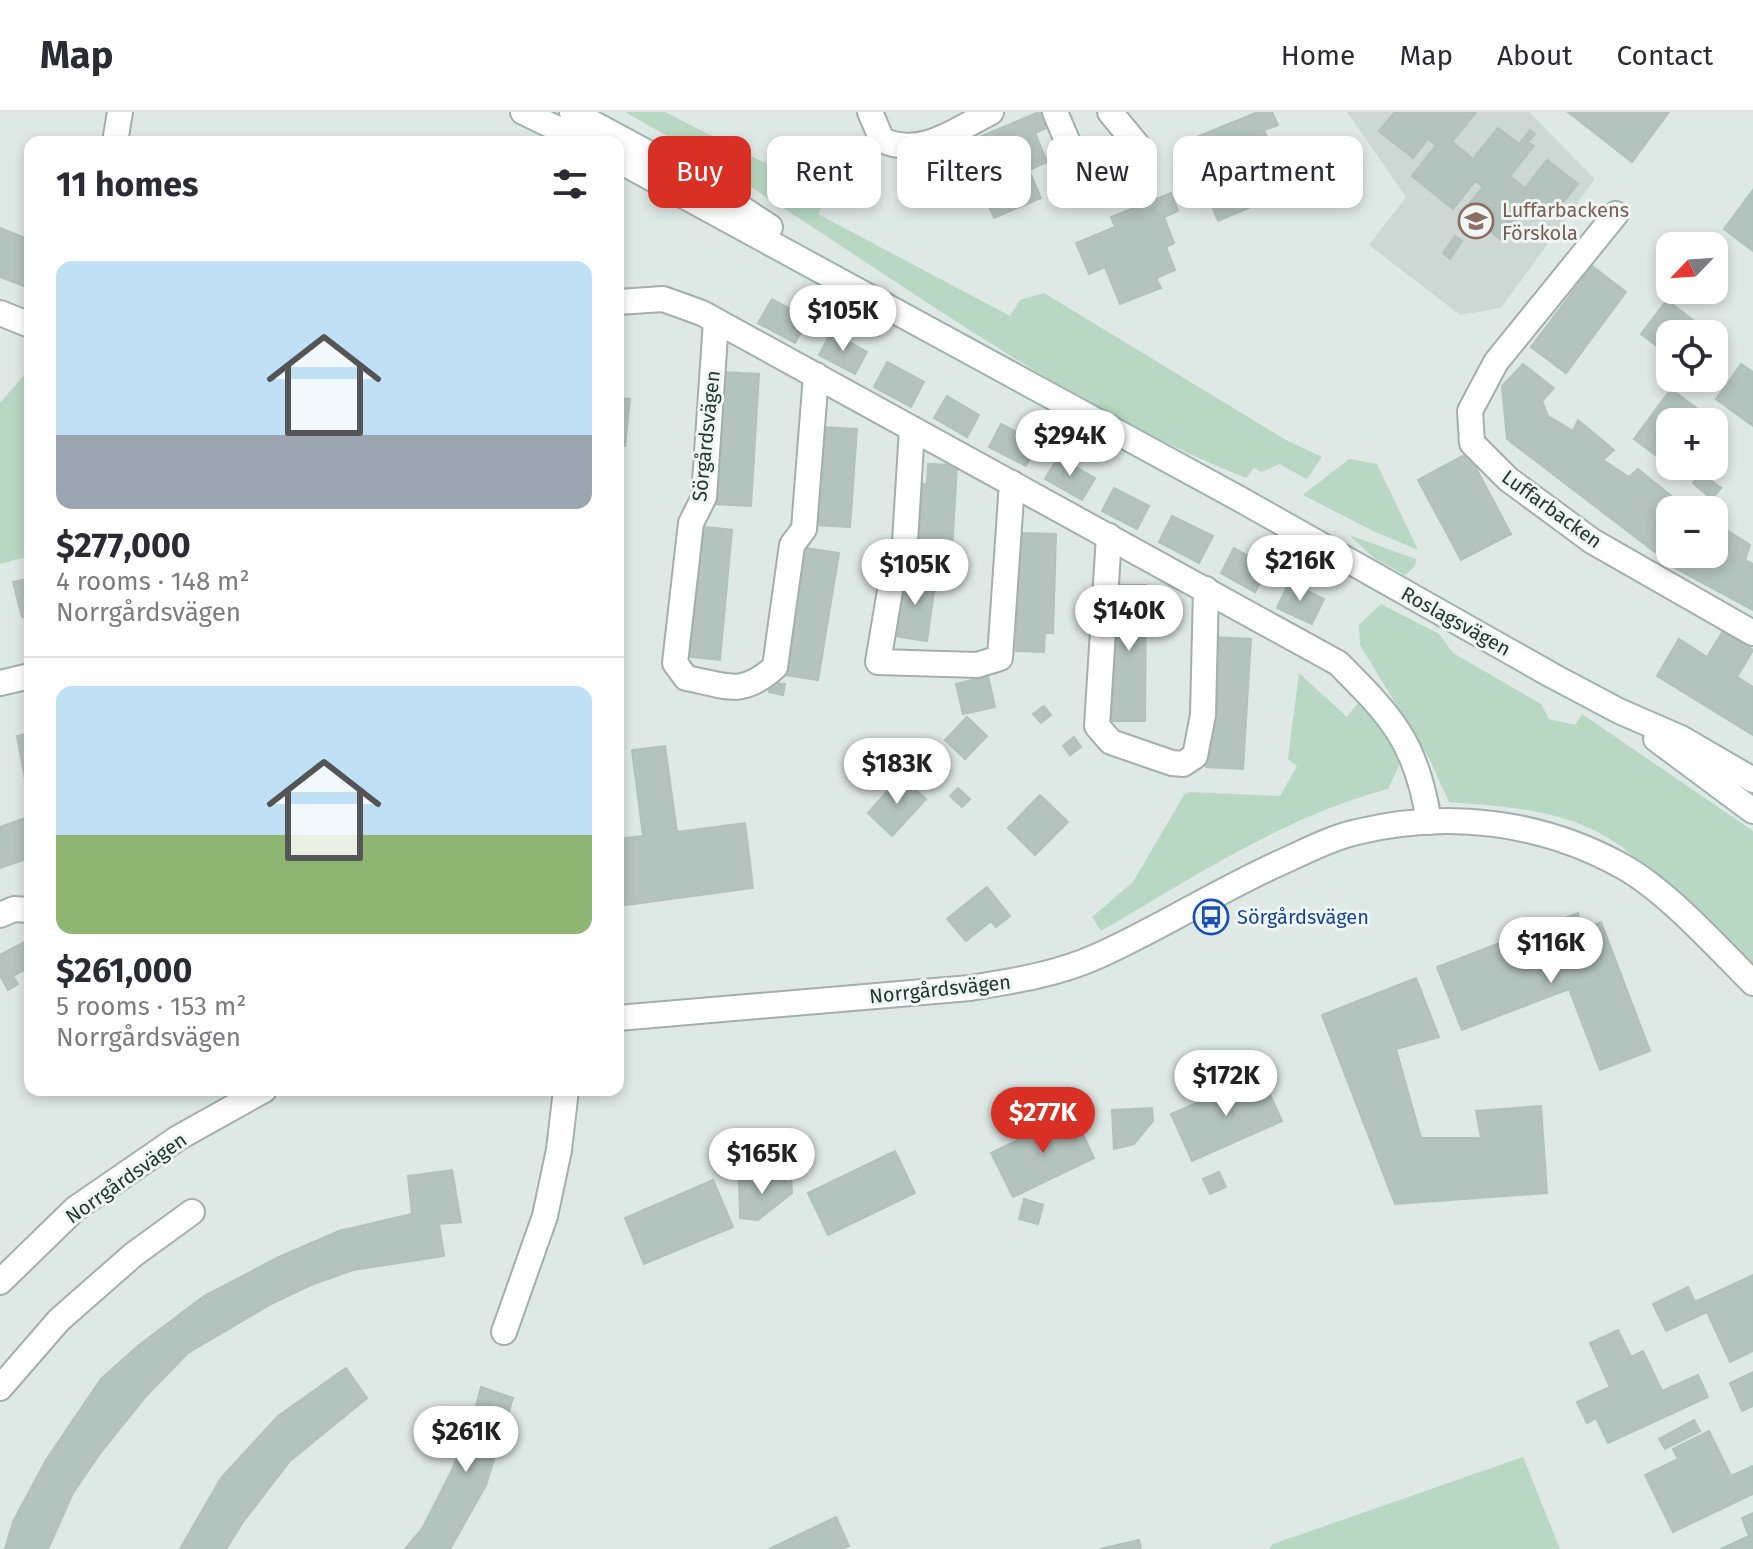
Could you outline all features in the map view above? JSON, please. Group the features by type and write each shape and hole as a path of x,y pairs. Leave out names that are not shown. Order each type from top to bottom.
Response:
{"street":[{"path":"116,136 120,112"},
{"path":"523,112 573,136"},
{"name":"Roslagsvägen","path":"572,112 616,136"},
{"path":"600,112 648,145"},
{"path":"870,112 882,140 897,147 914,148 991,112"},
{"path":"1055,112 1085,183 1092,192 1102,193 1132,177 1141,163 1138,146 1110,112"},
{"name":"Roslagsvägen","path":"624,140 648,153"},
{"name":"Roslagsvägen","path":"624,163 1238,498 1619,711 1681,738 1753,780"},
{"name":"Roslagsvägen","path":"741,208 916,323"},
{"name":"Luffarbacken","path":"1616,214 1496,362 1470,411 1472,443 1508,479 1592,541 1753,633"},
{"path":"624,302 663,299 716,321 1338,663 1386,710 1410,751 1429,822"},
{"path":"0,313 24,323"},
{"name":"Sörgårdsvägen","path":"716,321 704,497 691,523 675,663 686,678 728,689 758,682 775,667 792,545 804,529 816,375"},
{"path":"912,429 904,558 893,573 878,662 977,665 1000,658 1012,483"},
{"path":"1109,536 1097,726 1111,742 1172,763 1183,764 1195,756 1203,715 1206,589"},
{"path":"0,683 24,677"},
{"name":"Roslagsvägen","path":"1619,711 1753,811"},
{"name":"Norrgårdsvägen","path":"624,1017 970,988 1025,980 1097,957 1283,861 1356,832 1429,822 1513,825 1543,832 1623,867 1684,914 1753,983"},
{"path":"0,915 14,909 24,910"},
{"name":"Norrgårdsvägen","path":"0,1282 75,1209 178,1138 253,1096"},
{"path":"504,1332 545,1216 559,1150 565,1096"},
{"path":"0,1388 59,1320 133,1255 192,1212"}],"shaded area":[{"name":"Luffarbackens Förskola","path":"1347,112 1529,112 1595,179 1501,308 1460,315 1369,245 1406,197"}],"green space":[{"path":"625,112 665,112 712,136 667,136"},
{"path":"751,156 767,164 767,197 751,187"},
{"path":"784,208 821,208 818,214 1010,316 1020,300 1044,293 1286,440 1322,457 1307,479 1279,464 1262,472 1254,468 1246,478 1163,441 1084,399 930,305"},
{"path":"24,375 24,558 0,564 0,403"},
{"path":"1349,459 1377,464 1418,550 1303,495"},
{"path":"1349,535 1416,559 1415,566 1405,575 1374,558"},
{"path":"1381,604 1439,634 1453,653 1541,704 1549,719 1575,725 1582,714 1753,831 1753,971 1674,891 1607,837 1554,816 1449,802 1430,760 1360,645 1359,625"},
{"path":"1299,673 1347,717 1361,699 1391,731 1401,761 1388,789 1312,815 1276,832 1101,931 1092,917 1133,882 1184,795 1190,792 1280,796 1297,766 1288,759"},
{"path":"1523,1457 1560,1549 1269,1549 1273,1544"}],"building":[{"path":"1045,112 1051,126 1035,133 1047,162 1031,169 1031,136 982,136"},
{"path":"1258,112 1272,112 1278,125 1264,130 1267,136 1199,136"},
{"path":"1395,112 1476,112 1452,142 1473,159 1498,128 1519,144 1530,130 1535,134 1528,142 1534,146 1510,176 1525,188 1547,160 1578,184 1551,217 1530,201 1500,239 1464,210 1483,187 1475,181 1453,209 1412,176 1436,145 1428,139 1413,158 1379,131"},
{"path":"1568,112 1669,112 1632,162"},
{"path":"1031,175 1041,198 1031,202"},
{"path":"1753,190 1753,251 1724,229"},
{"path":"1171,193 1173,208 1178,211 1164,217 1174,243 1166,247 1175,270 1156,278 1161,288 1120,304 1105,267 1089,274 1076,243 1115,227 1111,217 1134,208 1157,208 1157,199"},
{"path":"990,208 1018,208 994,218"},
{"path":"1213,208 1249,208 1218,221"},
{"path":"0,228 24,238 24,286 0,277"},
{"path":"1455,236 1462,241 1450,259 1443,253"},
{"path":"1592,266 1626,292 1566,373 1531,347"},
{"path":"772,299 808,319 795,343 758,323"},
{"path":"1664,304 1672,304 1693,320 1656,320 1656,345 1641,334"},
{"path":"831,332 867,352 855,374 819,355"},
{"path":"887,362 924,382 911,407 874,387"},
{"path":"1523,364 1554,388 1542,401 1548,416 1573,431 1578,420 1614,450 1603,460 1629,477 1638,469 1671,496 1656,496 1655,552 1507,439 1502,386"},
{"path":"1741,364 1753,372 1753,426 1716,399 1721,392 1728,392 1728,382"},
{"path":"723,372 759,374 751,506 715,504"},
{"path":"1669,392 1675,392 1696,408 1657,408"},
{"path":"947,396 979,415 967,437 934,418"},
{"path":"624,398 630,399 624,446"},
{"path":"1656,409 1656,456 1634,439"},
{"path":"1001,424 1038,443 1026,466 989,447"},
{"path":"819,427 857,429 850,527 812,525"},
{"path":"1468,453 1511,534 1461,560 1418,480"},
{"path":"1058,457 1095,478 1082,500 1045,479"},
{"path":"928,464 957,465 952,550 916,548 920,484 927,484"},
{"path":"1695,480 1710,480 1721,488 1714,496 1708,496 1693,483"},
{"path":"1114,488 1149,506 1137,529 1102,511"},
{"path":"1172,516 1213,536 1199,563 1159,542"},
{"path":"697,526 732,530 720,660 685,656"},
{"path":"1728,531 1750,545 1745,560 1753,564 1753,610 1675,568 1728,568"},
{"path":"1019,533 1056,534 1053,633 1045,633 1044,652 1016,651"},
{"path":"799,547 839,553 818,680 779,674"},
{"path":"1234,548 1268,567 1255,592 1221,573"},
{"path":"904,573 936,577 927,641 894,636"},
{"path":"24,579 24,616 22,617 13,582"},
{"path":"1289,582 1324,599 1312,624 1277,608"},
{"path":"1113,585 1146,585 1145,721 1112,721"},
{"path":"1723,631 1753,650 1737,677 1753,687 1753,735 1657,676 1679,639 1707,657"},
{"path":"1213,637 1251,639 1243,769 1206,767"},
{"path":"988,676 995,707 963,714 956,684"},
{"path":"771,682 785,684 783,695 769,692"},
{"path":"1044,706 1051,715 1041,723 1033,714"},
{"path":"967,717 987,736 965,759 945,740"},
{"path":"24,734 24,773 17,736"},
{"path":"1074,737 1081,747 1070,755 1063,746"},
{"path":"665,746 677,832 745,823 753,888 624,905 624,838 643,836 632,750"},
{"path":"901,776 926,799 892,836 868,813"},
{"path":"958,788 970,799 962,807 950,796"},
{"path":"1040,795 1068,822 1035,855 1008,828"},
{"path":"24,818 24,860 0,868 0,827"},
{"path":"987,887 1010,916 996,927 991,921 966,941 947,919"},
{"path":"1578,913 1583,929 1601,922 1650,1051 1600,1070 1569,989 1462,1030 1437,967"},
{"path":"24,942 24,970 13,976 18,984 8,990 0,975 0,955"},
{"path":"1416,978 1439,1037 1396,1049 1421,1138 1481,1138 1476,1111 1541,1106 1547,1193 1395,1204 1322,1015"},
{"path":"1261,1075 1282,1121 1192,1161 1171,1114"},
{"path":"1152,1108 1153,1121 1134,1144 1114,1149 1112,1110"},
{"path":"1073,1113 1094,1158 1013,1197 991,1153"},
{"path":"895,1151 915,1193 828,1235 808,1193"},
{"path":"452,1170 461,1222 439,1224 444,1256 353,1270 311,1285 271,1304 188,1353 146,1396 101,1452 73,1493 48,1549 5,1549 13,1522 46,1460 101,1379 139,1345 204,1296 279,1257 339,1231 412,1214 408,1176"},
{"path":"1219,1172 1226,1187 1210,1194 1203,1179"},
{"path":"791,1177 792,1193 758,1220 740,1218 739,1179"},
{"path":"713,1180 733,1227 644,1264 625,1218"},
{"path":"1024,1199 1043,1205 1038,1224 1019,1219"},
{"path":"1753,1275 1753,1351 1730,1362 1707,1312 1666,1331 1653,1304 1688,1287 1695,1302"},
{"path":"1618,1330 1631,1357 1643,1351 1662,1391 1698,1375 1708,1397 1608,1443 1596,1418 1587,1423 1577,1402 1610,1387 1590,1343"},
{"path":"346,1368 367,1398 290,1461 226,1549 180,1549 221,1478 278,1416"},
{"path":"1753,1372 1753,1406 1742,1411 1730,1383"},
{"path":"481,1387 513,1398 486,1485 450,1549 405,1549 422,1529 452,1470 472,1422"},
{"path":"1694,1420 1700,1431 1665,1449 1659,1439"},
{"path":"1709,1431 1731,1476 1753,1466 1753,1494 1673,1532 1645,1475 1678,1459 1673,1449"},
{"path":"1753,1513 1753,1549 1721,1549 1749,1536 1742,1518"},
{"path":"836,1517 849,1546 842,1549 769,1549"},
{"path":"1139,1540 1141,1549 1100,1549"}],"place":[{"name":"Luffarbackens Förskola","path":"1476,221"},
{"name":"Sörgårdsvägen","path":"1211,917"}]}
